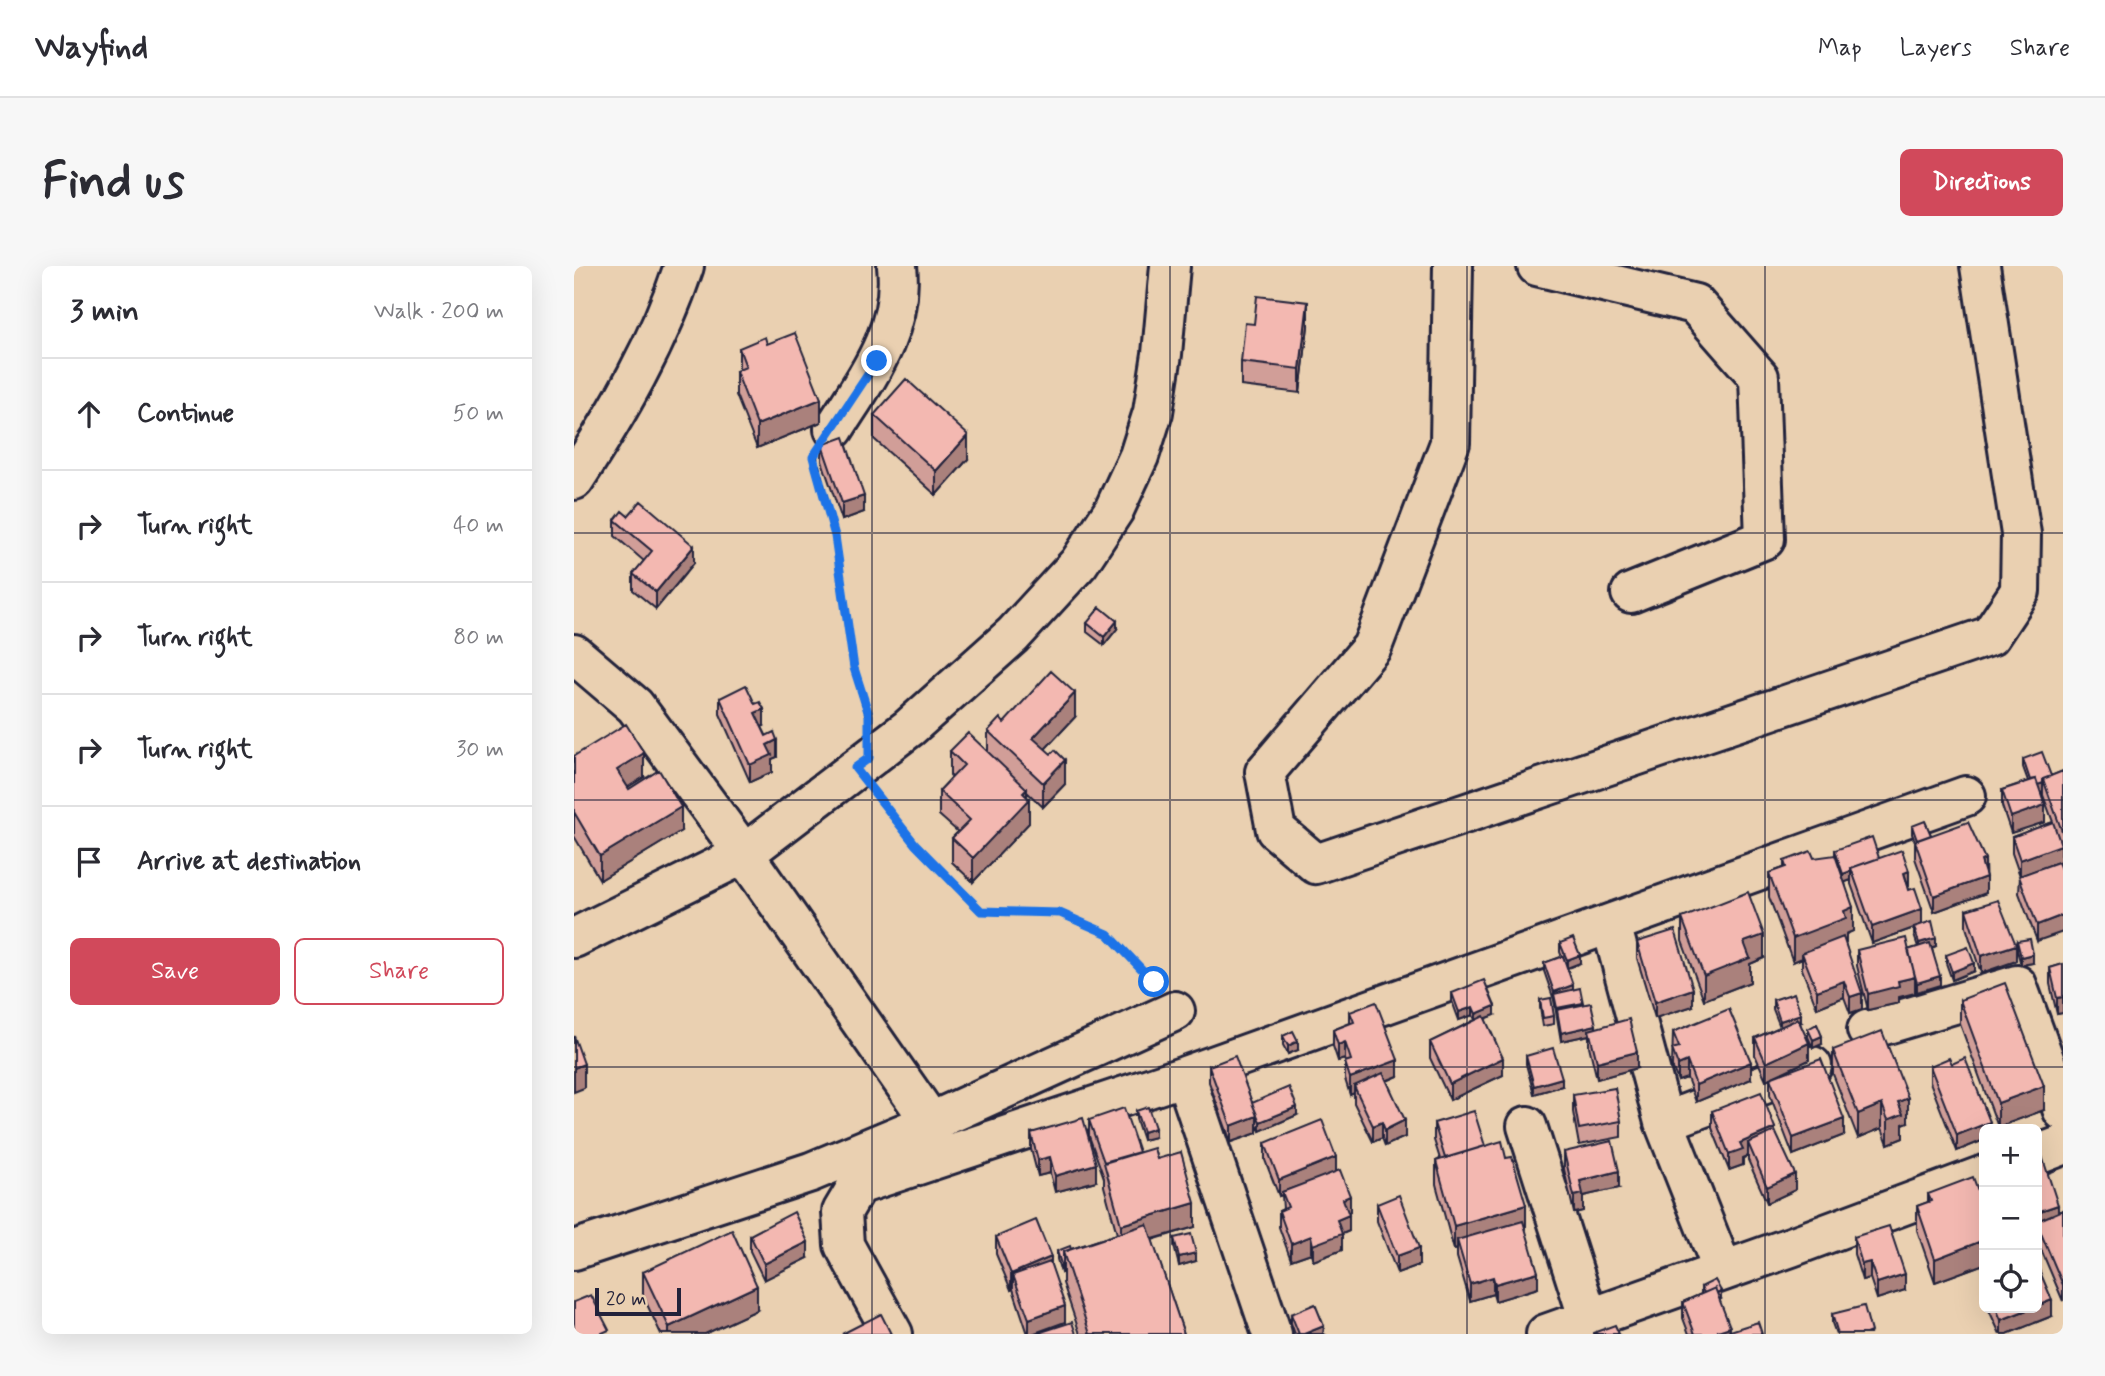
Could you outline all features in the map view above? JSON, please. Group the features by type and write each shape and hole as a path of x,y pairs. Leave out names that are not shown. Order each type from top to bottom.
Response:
{"street":[{"path":"574,480 600,441 652,343 684,266"},
{"path":"834,429 890,337 898,294 897,266"},
{"path":"574,938 744,854 909,728 1013,635 1079,563 1114,510 1139,456 1153,412 1162,354 1170,266"},
{"path":"1453,266 1450,443 1372,647 1265,772 1276,830 1316,864 1990,636 2020,592 2021,534 1980,266"},
{"path":"1537,266 1695,304 1759,377 1765,539 1631,593"},
{"path":"574,654 635,706 744,854 931,1122"},
{"path":"892,1334 844,1245 842,1212 858,1185 1185,1076 1966,796"},
{"path":"1611,924 1664,1122 1723,1271"},
{"path":"1867,1030 2017,985 2063,1111"},
{"path":"574,1250 811,1172 931,1122 1175,1011"},
{"path":"1664,1122 1812,1066"},
{"path":"1185,1076 1272,1334"},
{"path":"1527,1126 1588,1317"},
{"path":"2042,1153 2063,1145"},
{"path":"1546,1334 1979,1177"}],"path":[{"path":"834,429 813,457 835,536 854,668 869,715 862,763 915,844 981,911 1060,913 1108,934 1154,982 1175,1011"}],"building":[{"path":"1257,296 1308,302 1300,369 1241,362 1245,323 1254,324"},
{"path":"795,333 821,399 757,425 736,371 746,367 739,348 765,337 767,344"},
{"path":"906,379 968,435 936,471 874,415"},
{"path":"844,437 864,496 842,503 822,445"},
{"path":"641,501 694,546 656,592 633,574 652,551 615,520 622,511 628,516"},
{"path":"1100,607 1117,621 1104,637 1087,623"},
{"path":"1051,671 1075,693 1033,738 1051,754 1055,750 1065,760 1043,783 988,731 1000,718 1004,723"},
{"path":"746,685 755,704 760,702 764,709 755,713 766,736 774,732 777,740 767,745 772,755 750,765 720,698"},
{"path":"626,724 644,753 617,770 629,789 659,770 681,807 600,856 574,812 574,756"},
{"path":"968,733 1027,789 1023,793 1029,799 973,858 952,838 970,820 939,791 964,765 950,751"},
{"path":"2042,752 2051,776 2038,785 2036,779 2030,780 2023,759"},
{"path":"2063,771 2063,834 2043,779"},
{"path":"2036,779 2045,805 2011,817 2002,790"},
{"path":"1925,821 1931,835 1917,840 1912,826"},
{"path":"1968,822 1985,859 1981,861 1986,877 1934,896 1915,841"},
{"path":"2053,822 2061,845 2020,860 2012,837"},
{"path":"1872,837 1879,858 1851,868 1851,871 1843,874 1835,850"},
{"path":"1902,850 1909,871 1904,873 1909,890 1915,888 1922,909 1872,927 1851,868"},
{"path":"1811,851 1814,858 1835,855 1853,907 1844,911 1846,918 1793,938 1769,873 1786,867 1784,861"},
{"path":"2058,862 2063,874 2063,915 2037,925 2019,876"},
{"path":"1748,892 1764,935 1744,942 1750,958 1704,976 1682,918"},
{"path":"1998,900 2016,945 1981,956 1966,910"},
{"path":"1932,921 1936,938 1919,943 1914,927"},
{"path":"1675,930 1693,989 1655,1002 1637,942"},
{"path":"1843,937 1862,993 1850,997 1844,981 1817,991 1802,953"},
{"path":"1573,938 1580,955 1567,960 1560,943"},
{"path":"1906,938 1915,977 1898,981 1899,986 1868,994 1857,950"},
{"path":"2030,939 2033,954 2021,957 2017,941"},
{"path":"1930,943 1940,976 1917,983 1908,950"},
{"path":"1968,947 1974,963 1952,972 1946,955"},
{"path":"1563,956 1573,985 1554,992 1544,963"},
{"path":"2063,964 2063,997 2057,998 2050,968"},
{"path":"1484,980 1495,1006 1476,1014 1473,1007 1459,1012 1452,993"},
{"path":"2005,983 2044,1086 1998,1103 1960,1000"},
{"path":"1580,988 1583,1003 1557,1008 1554,994"},
{"path":"1794,993 1801,1014 1780,1021 1773,1000"},
{"path":"1551,998 1554,1016 1543,1018 1540,1000"},
{"path":"1376,1002 1398,1060 1350,1078 1345,1062 1351,1060 1345,1042 1338,1045 1333,1030 1354,1022 1350,1012"},
{"path":"1591,1003 1596,1025 1561,1033 1557,1010"},
{"path":"1729,1009 1751,1062 1696,1085 1687,1061 1678,1065 1672,1049 1679,1047 1673,1032"},
{"path":"1484,1016 1503,1058 1450,1084 1430,1042"},
{"path":"1629,1019 1637,1052 1597,1062 1589,1030"},
{"path":"1798,1019 1809,1043 1766,1063 1755,1038"},
{"path":"1817,1024 1822,1036 1813,1040 1808,1029"},
{"path":"1293,1031 1298,1041 1288,1046 1283,1036"},
{"path":"1882,1031 1908,1098 1898,1102 1903,1114 1888,1120 1882,1104 1858,1114 1833,1050"},
{"path":"574,1036 584,1064 574,1068"},
{"path":"1553,1048 1562,1078 1534,1086 1526,1056"},
{"path":"1235,1056 1257,1116 1231,1126 1209,1066"},
{"path":"1949,1058 1952,1064 1965,1058 1990,1122 1979,1124 1957,1135 1930,1066"},
{"path":"1821,1059 1844,1119 1793,1138 1770,1078"},
{"path":"1383,1073 1405,1120 1385,1130 1382,1122 1373,1126 1354,1086"},
{"path":"1289,1087 1297,1107 1260,1122 1252,1103"},
{"path":"1615,1088 1621,1121 1579,1129 1573,1095"},
{"path":"1761,1092 1775,1128 1740,1143 1743,1149 1729,1154 1712,1111"},
{"path":"1148,1107 1155,1128 1143,1132 1136,1111"},
{"path":"1124,1108 1139,1152 1104,1162 1089,1120"},
{"path":"1474,1111 1485,1146 1445,1158 1434,1123"},
{"path":"1083,1118 1096,1164 1055,1176 1050,1157 1038,1160 1031,1133"},
{"path":"1322,1120 1336,1157 1279,1180 1265,1143"},
{"path":"1775,1131 1795,1174 1767,1187 1748,1143"},
{"path":"1502,1141 1506,1158 1512,1157 1526,1205 1454,1226 1436,1161"},
{"path":"1612,1141 1619,1171 1580,1181 1583,1194 1574,1196 1564,1152"},
{"path":"1154,1148 1157,1159 1181,1152 1195,1203 1121,1225 1104,1163"},
{"path":"2042,1156 2058,1205 2042,1210"},
{"path":"1340,1170 1350,1196 1343,1199 1349,1215 1337,1220 1342,1234 1313,1245 1311,1236 1291,1244 1279,1211 1288,1207 1282,1192"},
{"path":"1973,1177 1979,1193 1979,1242 1935,1259 1917,1206 1931,1201 1928,1194"},
{"path":"1399,1195 1419,1248 1397,1256 1377,1204"},
{"path":"2063,1210 2063,1285 2042,1236 2042,1219"},
{"path":"794,1212 808,1242 764,1264 750,1235"},
{"path":"1036,1220 1051,1257 1011,1274 996,1237"},
{"path":"1523,1221 1538,1272 1495,1284 1493,1277 1470,1284 1457,1240"},
{"path":"1147,1224 1184,1334 1090,1334 1063,1252"},
{"path":"1889,1226 1905,1274 1877,1283 1870,1262 1862,1264 1854,1237"},
{"path":"732,1230 757,1286 669,1327 643,1272"},
{"path":"1191,1234 1196,1253 1179,1257 1174,1238"},
{"path":"1070,1246 1071,1249 1063,1252 1061,1264 1057,1251"},
{"path":"1050,1262 1065,1306 1029,1319 1013,1275"},
{"path":"2042,1277 2052,1300 2042,1304"},
{"path":"1715,1280 1721,1291 1717,1293 1715,1288 1704,1293 1701,1287"},
{"path":"1715,1288 1730,1327 1718,1331 1719,1334 1695,1334 1683,1302"},
{"path":"591,1295 609,1330 600,1334 574,1334 574,1302"},
{"path":"1315,1304 1324,1326 1299,1334 1291,1314"},
{"path":"1864,1306 1871,1332 1838,1334 1832,1314"},
{"path":"1998,1313 2019,1313 2001,1320"},
{"path":"881,1314 891,1334 842,1334"},
{"path":"1072,1322 1076,1334 1035,1334"},
{"path":"1758,1322 1762,1334 1721,1334"},
{"path":"1615,1325 1619,1334 1593,1334 1593,1333"}],"route":[{"path":"877,361 813,457 835,536 854,668 869,715 869,758 855,768 915,844 981,911 1060,913 1108,934 1154,982"}]}
